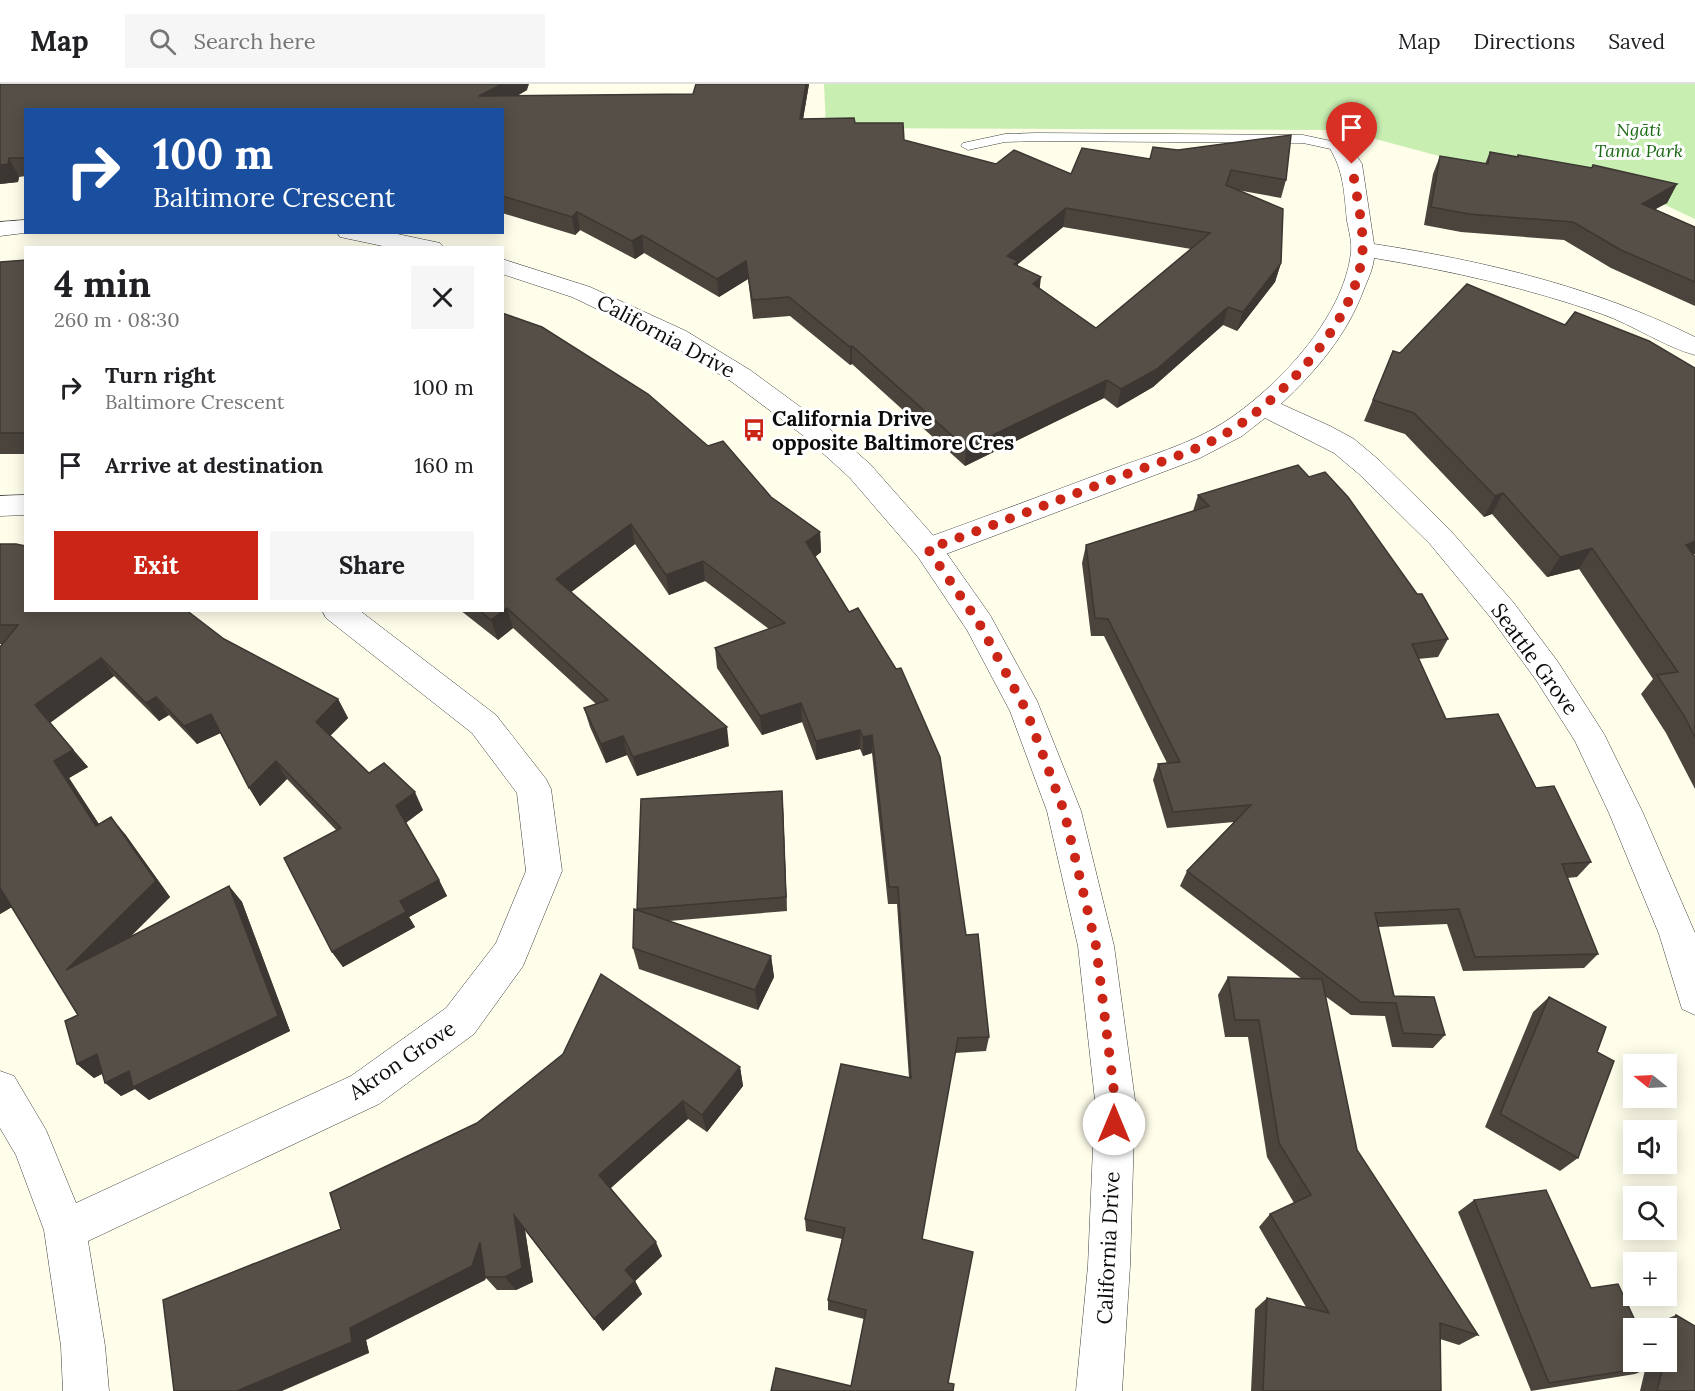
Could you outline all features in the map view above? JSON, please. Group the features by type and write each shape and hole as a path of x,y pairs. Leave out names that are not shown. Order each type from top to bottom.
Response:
{"street":[{"path":"928,549 1190,451 1233,430 1263,406 1300,371 1323,344 1345,307 1355,285 1363,249 1352,164 1340,147"},
{"path":"0,229 24,227"},
{"path":"358,234 422,246"},
{"path":"1363,249 1453,265 1524,281 1626,315 1695,347"},
{"name":"California Drive","path":"504,267 581,292 677,337 741,376 815,431 860,471 928,549 979,623 1026,710 1064,811 1096,946 1115,1100 1109,1266 1099,1391"},
{"name":"Seattle Grove","path":"1263,406 1320,432 1344,446 1369,467 1440,537 1502,610 1541,663 1588,735 1626,813 1677,934 1695,997"},
{"path":"0,506 24,505"},
{"name":"Akron Grove","path":"65,1230 365,1090 460,1021 510,954 544,871 534,789 484,724 340,612"},
{"path":"0,1090 32,1144 65,1230 83,1346 86,1391"}],"lane":[{"path":"968,146 1005,138 1037,137 1303,139 1340,147"}],"green space":[{"name":"Ngāti Tama Park","path":"824,84 1695,84 1695,219 1663,204 1465,163 1342,130 826,128"}],"building":[{"path":"0,84 502,84 479,96 693,94 696,84 806,84 800,119 854,118 855,123 903,123 904,140 996,164 1014,150 1071,174 1082,148 1150,159 1153,147 1178,150 1291,135 1286,180 1231,170 1226,185 1283,209 1281,263 1243,312 1228,307 1157,369 1121,389 1107,380 966,448 852,346 850,347 789,297 752,300 746,261 717,279 642,235 632,241 577,212 572,217 504,197 504,108 24,108 24,158 9,158 8,164 0,165","holes":["1066,208 1210,233 1096,328 1033,284 1041,277 1014,264 1018,261 1007,256"]},
{"path":"1490,152 1592,168 1593,165 1677,184 1642,204 1695,227 1695,282 1621,250 1573,222 1469,214 1431,207 1440,156 1488,164"},
{"path":"24,260 24,433 0,433 0,262"},
{"path":"1467,284 1565,325 1575,312 1649,341 1695,368 1695,541 1686,545 1695,557 1695,737 1657,675 1678,672 1592,548 1560,557 1503,493 1495,496 1414,413 1373,400 1393,351 1400,353"},
{"path":"504,314 542,327 648,394 708,446 723,441 771,497 820,532 806,542 849,612 858,608 896,669 901,668 940,757 966,935 978,934 989,1037 958,1038 922,1239 973,1252 948,1383 954,1384 953,1391 771,1391 776,1368 851,1386 866,1310 828,1300 845,1228 805,1219 841,1064 911,1078 898,887 889,887 872,735 863,737 860,730 816,741 801,703 760,716 715,648 785,623 703,561 666,575 631,524 556,579 727,727 633,757 623,736 601,744 584,708 608,700 507,608 504,610"},
{"path":"1298,465 1309,477 1325,472 1348,497 1417,594 1422,594 1448,639 1412,644 1446,719 1498,714 1536,788 1554,786 1591,862 1562,864 1598,954 1475,957 1459,909 1375,913 1394,996 1434,997 1445,1035 1403,1033 1396,1003 1361,1002 1187,871 1251,805 1173,812 1158,764 1180,762 1108,619 1095,618 1086,545 1209,506 1198,495"},
{"path":"0,544 24,546 24,612 189,612 224,639 338,699 316,722 369,773 384,763 415,792 396,806 439,880 400,901 406,912 332,952 284,858 341,828 276,761 249,788 211,714 184,726 156,697 146,703 101,658 35,705 73,750 54,761 96,826 111,817 156,881 66,970 229,886 278,1016 133,1087 129,1071 105,1083 97,1054 77,1064 65,1021 78,1015 0,888 0,647 18,625 0,625"},
{"path":"481,612 502,612 491,620"},
{"path":"782,791 786,897 637,909 641,799"},
{"path":"634,909 771,956 755,990 633,948"},
{"path":"601,974 740,1067 702,1115 683,1101 599,1175 656,1242 625,1270 635,1281 594,1319 514,1215 522,1268 505,1277 485,1277 480,1242 472,1266 350,1328 352,1342 237,1391 174,1391 163,1300 341,1229 330,1193 477,1123 563,1054"},
{"path":"1228,977 1322,979 1357,1150 1478,1335 1440,1323 1441,1391 1263,1391 1267,1298 1329,1313 1270,1214 1311,1195 1279,1143 1259,1020 1235,1020"},
{"path":"1549,997 1606,1027 1597,1052 1614,1061 1578,1158 1500,1114"},
{"path":"1546,1190 1591,1288 1618,1284 1623,1295 1623,1306 1628,1306 1634,1318 1623,1318 1623,1371 1549,1383 1474,1200"},
{"path":"1676,1315 1695,1326 1695,1391 1657,1391 1662,1372 1677,1372"}],"place":[{"name":"California Drive opposite Baltimore Cres","path":"754,430"}],"route":[{"path":"1114,1124 1115,1100 1096,946 1064,811 1026,710 979,623 928,549 1190,451 1233,430 1263,406 1300,371 1323,344 1355,285 1363,249 1352,164"}]}
